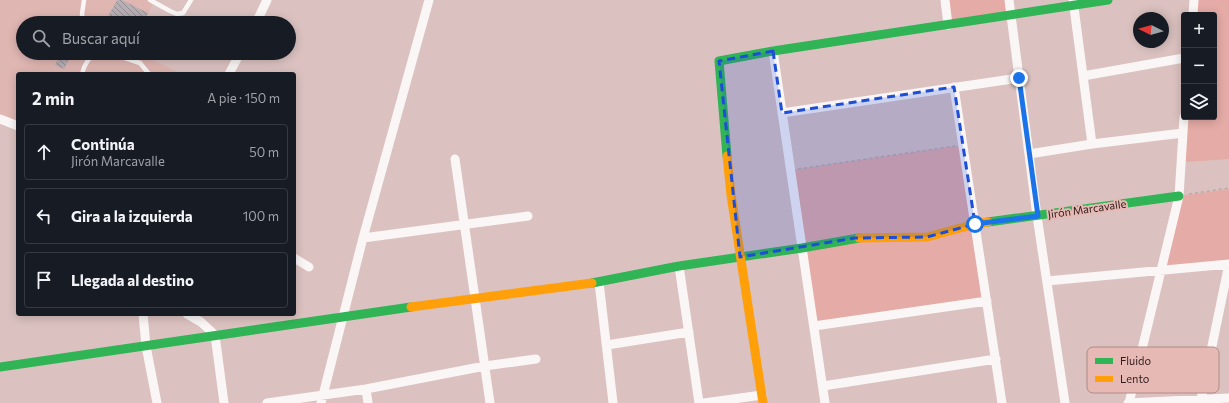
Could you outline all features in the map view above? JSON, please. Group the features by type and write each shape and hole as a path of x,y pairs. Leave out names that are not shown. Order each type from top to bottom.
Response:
{"street":[{"path":"259,16 267,0"},
{"path":"322,399 363,238 429,0"},
{"path":"945,0 948,25"},
{"path":"1010,0 1029,154 1065,403"},
{"path":"704,403 762,399 731,195 719,61 773,50 1012,16 1073,3 1108,0"},
{"path":"1193,12 1194,0"},
{"path":"1073,3 1092,144"},
{"path":"773,50 825,403"},
{"path":"1083,76 1181,59"},
{"path":"229,72 236,60"},
{"path":"782,113 1019,78"},
{"path":"954,87 1002,403"},
{"path":"0,119 16,125"},
{"path":"1142,347 1179,196 1184,120"},
{"path":"1029,154 1092,144 1183,133"},
{"path":"455,159 490,403"},
{"name":"Jirón Marcavalle","path":"0,367 475,297 599,282 679,266 802,248 855,238 927,236 975,224 1179,196"},
{"path":"363,238 528,216"},
{"path":"296,259 309,267"},
{"path":"1047,281 1229,264 1211,347"},
{"path":"679,266 699,403"},
{"path":"599,282 613,403"},
{"path":"814,326 987,301"},
{"path":"143,316 146,346 157,403"},
{"path":"202,318 215,336 224,403"},
{"path":"606,345 688,332"},
{"path":"267,403 322,399 485,366 536,359"},
{"path":"823,386 996,359"},
{"path":"366,389 368,403"},
{"path":"1130,393 1128,403 1229,398"},
{"path":"1200,399 1201,393"}],"lane":[{"path":"82,16 84,0"},
{"path":"150,0 177,14 183,13 191,0"},
{"path":"82,72 88,60"},
{"path":"129,60 140,64 147,72"}],"path":[{"path":"791,170 963,145"},
{"path":"1179,196 1229,188"}],"highlighted area":[{"path":"773,51 782,113 954,87 975,224 927,237 855,238 740,257 719,61"}],"shaded area":[{"path":"0,0 155,0 147,16 16,16 16,60 153,60 177,72 16,72 16,120 0,114"},
{"path":"945,0 1009,0 1012,16 948,25"},
{"path":"1196,0 1229,0 1229,159 1186,162 1186,120 1217,120 1217,12 1195,12"},
{"path":"963,145 987,301 814,326 791,170"},
{"path":"1229,189 1229,263 1162,270 1180,196"}],"building":[{"path":"117,0 122,0 148,13 146,16 108,16"},
{"path":"58,60 68,60 64,69 55,65"}],"traffic: fast":[{"path":"727,156 719,61 773,51 1108,0"},
{"path":"988,222 1179,196"},
{"path":"592,283 679,266 859,238"},
{"path":"0,367 411,307"}],"traffic: slow":[{"path":"727,156 731,195 763,403"},
{"path":"859,238 927,237 988,222"},
{"path":"411,307 592,283"}],"route":[{"path":"975,224 1038,216 1019,78"}]}
